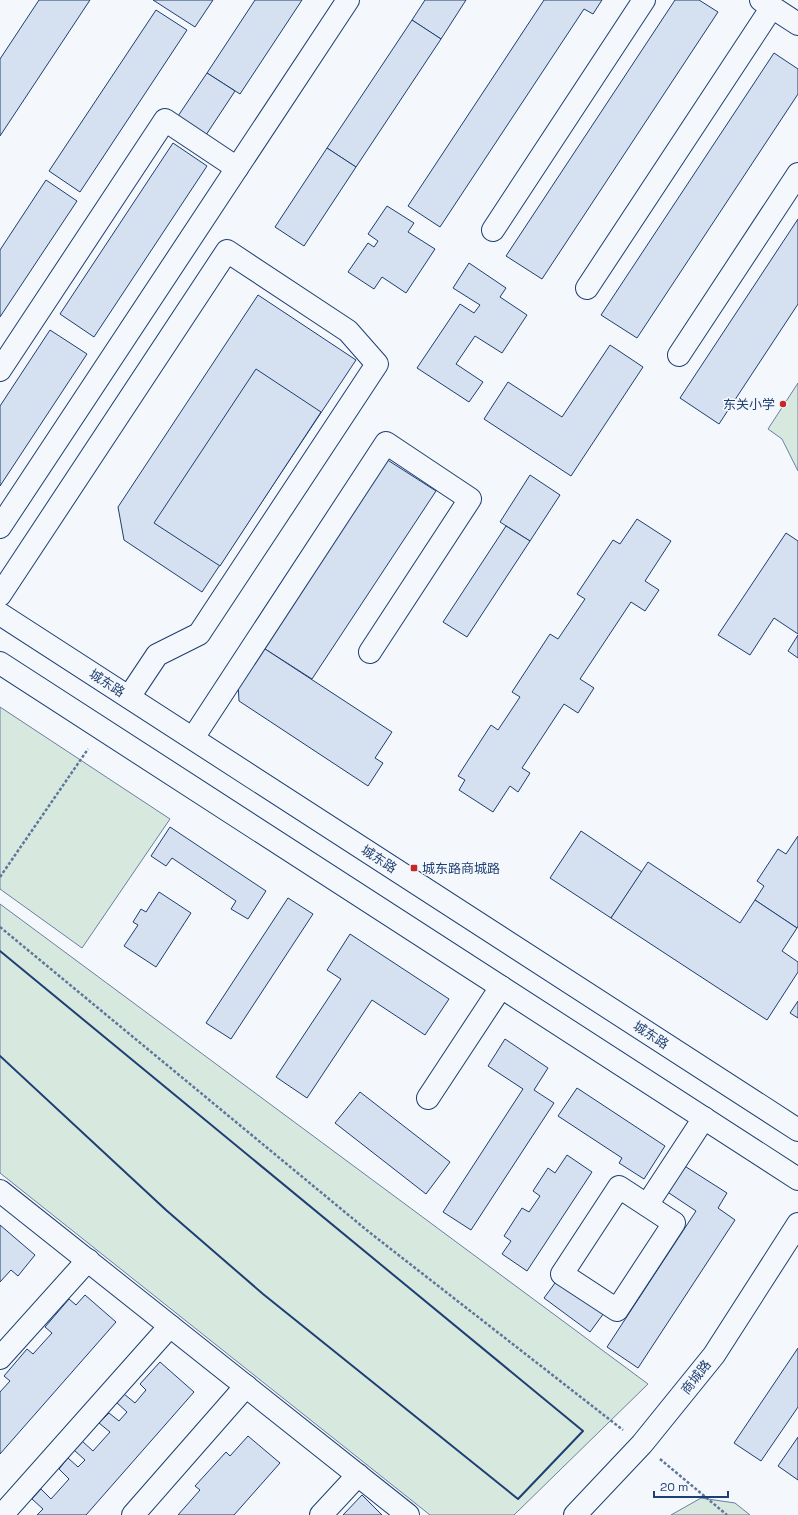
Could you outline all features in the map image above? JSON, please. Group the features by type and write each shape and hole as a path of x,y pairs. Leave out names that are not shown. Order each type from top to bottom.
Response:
{"main road":[{"path":"0,527 348,0"},
{"path":"492,230 644,0"},
{"path":"587,288 767,4 798,24"},
{"path":"0,370 165,120 237,168"},
{"path":"679,355 798,174"},
{"path":"0,595 227,251 348,331 377,364 199,634 157,655 129,697"},
{"path":"193,738 386,443 470,499 370,652"},
{"name":"城东路","path":"0,614 798,1130"},
{"path":"0,663 798,1179"},
{"path":"428,1098 501,987"},
{"path":"647,1205 704,1118"},
{"path":"619,1187 647,1205 674,1223 617,1310 562,1274 619,1187"},
{"path":"0,1191 408,1515"},
{"name":"商城路","path":"575,1515 642,1444 714,1355 798,1224"},
{"path":"0,1358 88,1260"},
{"path":"2,1515 170,1326"},
{"path":"133,1515 246,1386"},
{"path":"321,1515 358,1475"}],"path":[{"path":"0,877 102,729"},
{"path":"0,928 369,1232 642,1444 727,1515"}],"shaded area":[{"path":"798,383 798,471 782,439 768,429"},
{"path":"0,707 170,819 82,948 0,889"},
{"path":"0,904 648,1384 514,1515 430,1515 0,1173"},
{"path":"701,1498 735,1503 750,1515 671,1515"}],"building":[{"path":"39,0 90,0 0,136 0,59"},
{"path":"153,0 213,0 195,27"},
{"path":"255,0 302,0 240,94 207,73"},
{"path":"425,0 466,0 441,39 412,20"},
{"path":"544,0 602,0 593,14 584,9 440,227 408,206"},
{"path":"675,0 699,0 718,12 542,279 506,256"},
{"path":"156,10 187,30 80,192 49,171"},
{"path":"412,20 441,39 356,167 327,148"},
{"path":"774,53 798,69 798,94 637,338 601,315"},
{"path":"207,73 235,91 204,138 176,119"},
{"path":"173,143 207,166 94,337 60,314"},
{"path":"327,148 356,167 304,246 275,227"},
{"path":"46,180 77,201 0,317 0,250"},
{"path":"387,206 414,223 408,232 435,249 406,293 382,277 374,289 348,272 368,243 374,247 378,241 368,234"},
{"path":"798,219 798,304 719,424 680,398"},
{"path":"469,263 506,288 500,297 527,315 502,353 475,336 456,364 483,382 469,402 417,368 460,304 474,313 480,305 453,288"},
{"path":"258,295 356,360 202,592 124,540 118,507"},
{"path":"50,330 87,354 0,486 0,406"},
{"path":"610,345 643,367 571,476 484,419 508,382 562,417"},
{"path":"256,369 321,412 220,566 154,523"},
{"path":"386,459 436,491 312,679 262,647"},
{"path":"530,475 560,495 530,541 500,522"},
{"path":"637,519 671,541 645,581 659,590 645,611 631,602 580,679 594,688 578,713 564,704 522,768 530,773 518,792 510,786 493,812 459,790 465,780 458,776 491,725 498,730 520,697 512,692 550,634 558,639 585,599 577,594 613,540 620,544"},
{"path":"506,526 530,541 467,637 443,622"},
{"path":"786,533 798,541 798,634 774,618 750,655 718,635"},
{"path":"798,635 798,658 788,651"},
{"path":"262,647 392,732 375,758 383,763 368,786 239,701 238,682"},
{"path":"170,827 266,891 248,919 231,909 236,901 172,858 166,866 151,856"},
{"path":"581,831 642,872 611,918 550,878"},
{"path":"798,836 797,928 755,900 764,886 757,881 778,849 786,854"},
{"path":"648,862 740,923 755,900 797,928 782,951 798,962 798,972 767,1020 611,918"},
{"path":"159,892 191,913 156,967 124,946 138,925 133,922 141,909 146,912"},
{"path":"288,898 313,914 231,1039 206,1023"},
{"path":"350,934 449,999 425,1035 372,1000 307,1098 276,1077 341,979 327,970"},
{"path":"798,1001 798,1018 790,1013"},
{"path":"505,1039 548,1068 534,1090 554,1103 471,1230 443,1212 523,1089 488,1066"},
{"path":"577,1088 665,1146 644,1179 619,1163 622,1158 558,1116"},
{"path":"360,1092 450,1162 426,1194 335,1123"},
{"path":"567,1155 592,1172 527,1271 502,1254 511,1241 504,1236 522,1208 529,1212 540,1196 533,1191 548,1168 555,1173"},
{"path":"683,1165 727,1193 718,1208 735,1220 638,1368 607,1347 696,1211 666,1191"},
{"path":"0,1225 35,1255 18,1276 11,1270 0,1282"},
{"path":"558,1279 604,1313 590,1332 544,1298"},
{"path":"85,1295 116,1322 0,1454 0,1392 10,1381 4,1376 27,1349 33,1354 52,1333 45,1327 69,1299 76,1305"},
{"path":"798,1348 798,1407 761,1461 734,1443"},
{"path":"160,1362 194,1392 86,1515 37,1515 43,1509 32,1499 41,1489 51,1499 69,1479 59,1469 68,1458 78,1467 85,1460 74,1450 82,1441 93,1451 110,1432 99,1423 109,1413 119,1421 127,1412 116,1402 124,1394 135,1403 146,1390 140,1384"},
{"path":"248,1436 280,1463 234,1515 178,1515 200,1490 195,1486 226,1452 230,1456"},
{"path":"798,1437 798,1480 778,1466"},
{"path":"362,1495 382,1515 343,1515"}],"wall":[{"path":"0,951 583,1431 518,1499 263,1294 166,1210 0,1056"}],"place":[{"name":"东关小学","path":"783,404"},
{"name":"城东路商城路","path":"414,868"}]}
